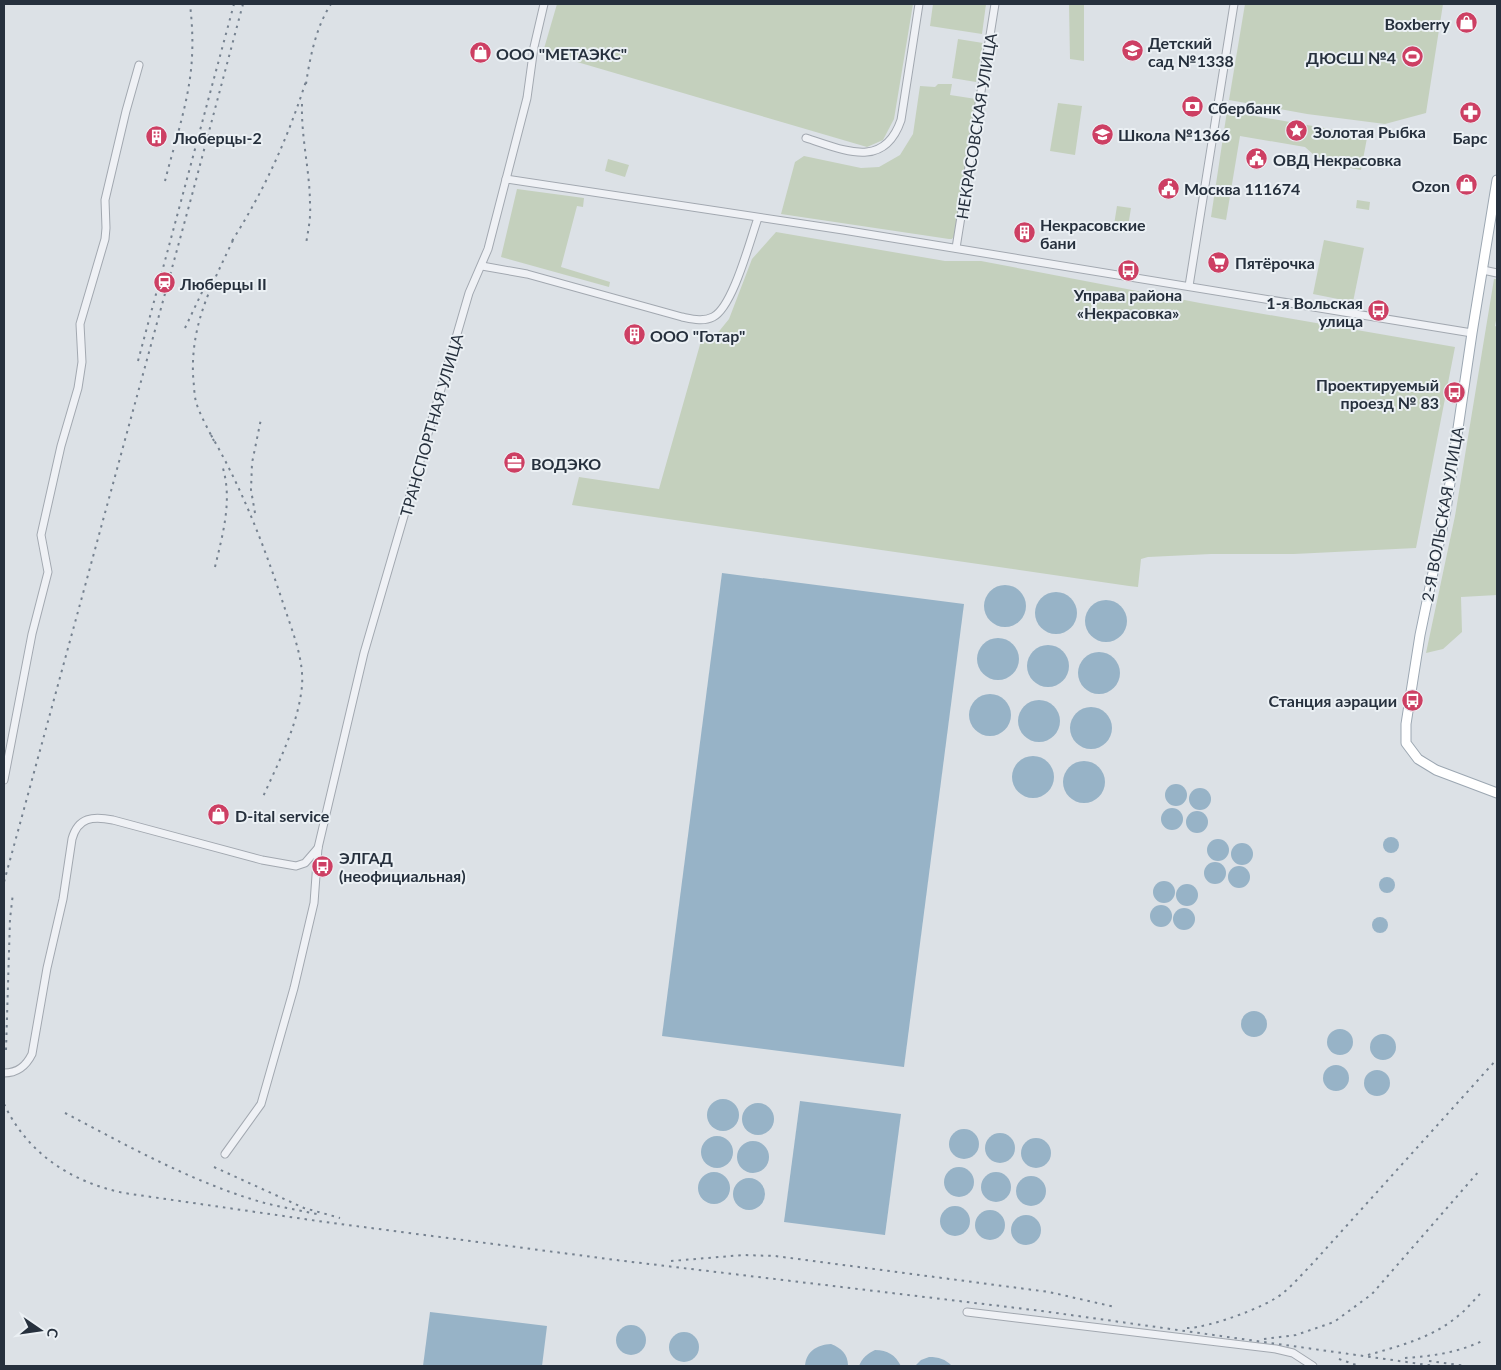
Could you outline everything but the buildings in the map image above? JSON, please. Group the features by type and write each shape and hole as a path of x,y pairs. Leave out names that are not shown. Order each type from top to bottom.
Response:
{"main road":[{"name":"2-Я ВОЛЬСКАЯ УЛИЦА","path":"1497,180 1446,510 1420,635 1407,714 1406,743 1425,764 1497,794"}],"street":[{"name":"ТРАНСПОРТНАЯ УЛИЦА","path":"225,1154 261,1104 294,988 314,903 318,848 364,653 469,293 488,249 527,98 534,47 544,4"},
{"path":"806,138 848,151 868,153 888,144 896,133 901,120 919,4"},
{"name":"НЕКРАСОВСКАЯ УЛИЦА","path":"956,248 996,4"},
{"path":"1189,286 1234,4"},
{"path":"4,780 32,634 48,572 41,535 78,388 82,362 80,324 105,239 105,200 139,64"},
{"path":"506,179 956,248 1472,332"},
{"path":"482,266 527,274 682,317 708,319 717,314 728,301 758,218"},
{"path":"1483,270 1497,273"},
{"path":"4,1073 20,1070 28,1063 32,1054 47,968 63,899 72,839 74,830 81,824 93,817 113,820 262,860 296,866 305,863 318,848"},
{"path":"967,1312 1276,1349 1293,1353 1313,1366"}],"green space":[{"path":"557,4 913,4 894,119 883,140 867,147 543,52"},
{"path":"933,4 986,4 982,34 930,26"},
{"path":"1069,4 1084,4 1084,61 1070,59"},
{"path":"1245,4 1443,4 1426,113 1385,124 1307,114 1229,100"},
{"path":"958,39 983,43 976,82 952,78"},
{"path":"938,84 952,84 950,95 976,99 956,233 952,239 781,214 795,162 804,156 861,168 879,167 900,155 913,134 920,86 935,87"},
{"path":"1058,103 1082,106 1075,155 1050,151"},
{"path":"1227,111 1364,135 1367,138 1361,170 1323,163 1305,147 1240,136 1226,220 1211,217"},
{"path":"608,159 629,165 625,177 605,171"},
{"path":"517,189 584,198 583,207 577,206 561,267 610,282 609,287 501,257"},
{"path":"1357,200 1370,202 1369,210 1356,208"},
{"path":"1117,206 1131,208 1127,233 1113,231"},
{"path":"776,232 945,261 981,261 1200,303 1455,347 1416,548 1294,554 1211,554 1148,557 1141,559 1138,587 572,505 579,477 659,489 701,341 712,340 729,319 752,259"},
{"path":"1324,240 1364,248 1353,302 1313,294"},
{"path":"1494,279 1497,279 1497,315 1495,326 1497,327 1497,595 1461,597 1462,632 1443,649 1426,653 1455,516"}],"water":[{"path":"722,573 964,604 904,1067 662,1036"},
{"path":"1009,585 1017,588 1023,594 1026,606 1023,618 1017,624 1001,627 993,624 987,618 984,602 987,594 993,588"},
{"path":"1060,592 1068,595 1074,601 1077,613 1074,625 1068,631 1052,634 1044,631 1038,625 1035,609 1038,601 1044,595"},
{"path":"1110,600 1118,603 1124,609 1127,621 1124,633 1118,639 1102,642 1094,639 1088,633 1085,617 1088,609 1094,603"},
{"path":"1002,638 1010,641 1016,647 1019,659 1016,671 1010,677 994,680 986,677 980,671 977,655 980,647 986,641"},
{"path":"1052,645 1060,648 1066,654 1069,666 1066,678 1060,684 1044,687 1036,684 1030,678 1027,662 1030,654 1036,648"},
{"path":"1103,652 1111,655 1117,661 1120,673 1117,685 1111,691 1095,694 1087,691 1081,685 1078,669 1081,661 1087,655"},
{"path":"994,694 1002,697 1008,703 1011,715 1008,727 1002,733 986,736 978,733 972,727 969,711 972,703 978,697"},
{"path":"1043,700 1051,703 1057,709 1060,721 1057,733 1051,739 1035,742 1027,739 1021,733 1018,717 1021,709 1027,703"},
{"path":"1095,707 1103,710 1109,716 1112,728 1109,740 1103,746 1087,749 1079,746 1073,740 1070,724 1073,716 1079,710"},
{"path":"1037,756 1045,759 1051,765 1054,777 1051,789 1045,795 1029,798 1021,795 1015,789 1012,773 1015,765 1021,759"},
{"path":"1080,761 1088,761 1099,767 1105,782 1099,797 1088,803 1080,803 1069,797 1063,786 1063,778 1069,767"},
{"path":"1176,784 1186,791 1187,795 1180,805 1176,806 1166,799 1165,795 1172,785"},
{"path":"1200,788 1210,795 1211,799 1204,809 1200,810 1190,803 1189,799 1196,789"},
{"path":"1172,808 1182,815 1183,819 1176,829 1172,830 1162,823 1161,819 1168,809"},
{"path":"1197,811 1207,818 1208,822 1201,832 1197,833 1187,826 1186,822 1193,812"},
{"path":"1388,837 1394,837 1399,842 1397,851 1388,853 1383,848 1383,842"},
{"path":"1218,839 1228,846 1229,850 1222,860 1218,861 1208,854 1207,850 1214,840"},
{"path":"1242,843 1252,850 1253,854 1246,864 1242,865 1232,858 1231,854 1238,844"},
{"path":"1215,862 1225,869 1226,873 1219,883 1215,884 1205,877 1204,873 1211,863"},
{"path":"1239,866 1249,873 1250,877 1243,887 1239,888 1229,881 1228,877 1235,867"},
{"path":"1384,877 1390,877 1395,882 1393,891 1384,893 1379,888 1379,882"},
{"path":"1164,881 1174,888 1175,892 1168,902 1164,903 1154,896 1153,892 1160,882"},
{"path":"1187,884 1197,891 1198,895 1191,905 1187,906 1177,899 1176,895 1183,885"},
{"path":"1161,905 1171,912 1172,916 1165,926 1161,927 1151,920 1150,916 1157,906"},
{"path":"1184,908 1194,915 1195,919 1188,929 1184,930 1174,923 1173,919 1180,909"},
{"path":"1377,917 1383,917 1388,922 1386,931 1377,933 1372,928 1372,922"},
{"path":"1254,1011 1264,1014 1267,1024 1264,1034 1254,1037 1244,1034 1241,1024 1244,1014"},
{"path":"1340,1029 1350,1032 1353,1042 1350,1052 1340,1055 1330,1052 1327,1042 1330,1032"},
{"path":"1383,1034 1393,1037 1396,1047 1393,1057 1383,1060 1373,1057 1370,1047 1373,1037"},
{"path":"1336,1065 1346,1068 1349,1078 1346,1088 1336,1091 1326,1088 1323,1078 1326,1068"},
{"path":"1377,1070 1387,1073 1390,1083 1387,1093 1377,1096 1367,1093 1364,1083 1367,1073"},
{"path":"723,1099 735,1103 739,1115 735,1127 723,1131 711,1127 707,1115 711,1103"},
{"path":"800,1101 901,1114 885,1235 784,1222"},
{"path":"758,1103 770,1107 774,1119 770,1131 758,1135 746,1131 742,1119 746,1107"},
{"path":"964,1129 975,1133 979,1144 975,1155 964,1159 953,1155 949,1144 953,1133"},
{"path":"1000,1133 1011,1137 1015,1148 1011,1159 1000,1163 989,1159 985,1148 989,1137"},
{"path":"717,1136 729,1140 733,1152 729,1164 717,1168 705,1164 701,1152 705,1140"},
{"path":"1036,1138 1047,1142 1051,1153 1047,1164 1036,1168 1025,1164 1021,1153 1025,1142"},
{"path":"753,1141 765,1145 769,1157 765,1169 753,1173 741,1169 737,1157 741,1145"},
{"path":"959,1167 970,1171 974,1182 970,1193 959,1197 948,1193 944,1182 948,1171"},
{"path":"714,1172 726,1176 730,1188 726,1200 714,1204 702,1200 698,1188 702,1176"},
{"path":"996,1172 1007,1176 1011,1187 1007,1198 996,1202 985,1198 981,1187 985,1176"},
{"path":"1031,1176 1042,1180 1046,1191 1042,1202 1031,1206 1020,1202 1016,1191 1020,1180"},
{"path":"749,1178 761,1182 765,1194 761,1206 749,1210 737,1206 733,1194 737,1182"},
{"path":"955,1206 966,1210 970,1221 966,1232 955,1236 944,1232 940,1221 944,1210"},
{"path":"990,1210 1001,1214 1005,1225 1001,1236 990,1240 979,1236 975,1225 979,1214"},
{"path":"1026,1215 1037,1219 1041,1230 1037,1241 1026,1245 1015,1241 1011,1230 1015,1219"},
{"path":"430,1312 547,1326 542,1366 423,1366"},
{"path":"631,1325 637,1326 645,1334 645,1346 637,1354 631,1355 625,1354 617,1346 616,1340 617,1334 625,1326"},
{"path":"684,1332 690,1333 698,1341 698,1353 690,1361 684,1362 678,1361 670,1353 669,1347 670,1341 678,1333"},
{"path":"831,1344 843,1352 847,1358 848,1366 805,1366 808,1356 813,1350 817,1347"},
{"path":"875,1350 891,1354 901,1366 859,1366 865,1356"},
{"path":"929,1357 942,1359 952,1366 915,1366 921,1360"}],"railway":[{"path":"165,181 182,120 191,73 192,37 190,4"},
{"path":"138,361 234,4"},
{"path":"4,882 243,4"},
{"path":"306,84 321,22 331,4"},
{"path":"232,241 255,202 275,162 307,78"},
{"path":"302,104 310,210 306,244"},
{"path":"214,441 196,402 193,355 205,303 235,236"},
{"path":"185,328 204,288"},
{"path":"255,513 251,490 252,463 261,419"},
{"path":"211,435 243,498 261,542 300,657 302,676 300,701 292,730 262,799"},
{"path":"215,567 224,529 227,503 227,490 222,465"},
{"path":"6,1050 10,919 13,893"},
{"path":"1187,1328 1237,1316 1275,1299 1287,1290 1497,1059"},
{"path":"4,1104 25,1137 53,1163 86,1181 124,1193 325,1222 616,1260 1042,1311 1435,1366"},
{"path":"65,1113 185,1174 261,1202 317,1214"},
{"path":"214,1167 304,1208 340,1218"},
{"path":"1264,1339 1296,1335 1334,1322 1372,1294 1480,1170"},
{"path":"671,1261 743,1255 775,1256 1049,1292 1115,1307"},
{"path":"1368,1355 1426,1336 1448,1324 1461,1314 1480,1294"},
{"path":"1405,1358 1444,1353 1482,1341"},
{"path":"1339,1359 1359,1366"},
{"path":"1429,1361 1466,1366"}],"place":[{"name":"Boxberry","path":"1466,23"},
{"name":"Детский сад №1338","path":"1132,51"},
{"name":"ООО \"МЕТАЭКС\"","path":"480,53"},
{"name":"ДЮСШ №4","path":"1412,57"},
{"name":"Сбербанк","path":"1192,107"},
{"name":"Барс","path":"1470,113"},
{"name":"Золотая Рыбка","path":"1297,131"},
{"name":"Школа №1366","path":"1102,134"},
{"name":"Люберцы-2","path":"157,137"},
{"name":"ОВД Некрасовка","path":"1257,159"},
{"name":"Ozon","path":"1466,185"},
{"name":"Москва 111674","path":"1168,188"},
{"name":"Некрасовские бани","path":"1024,233"},
{"name":"Пятёрочка","path":"1219,262"},
{"name":"Управа района «Некрасовка»","path":"1128,270"},
{"name":"Люберцы II","path":"164,283"},
{"name":"1-я Вольская улица","path":"1379,311"},
{"name":"ООО \"Готар\"","path":"634,335"},
{"name":"Проектируемый проезд № 83","path":"1455,393"},
{"name":"ВОДЭКО","path":"515,463"},
{"name":"Станция аэрации","path":"1413,700"},
{"name":"D-ital service","path":"219,815"},
{"name":"ЭЛГАД (неофициальная)","path":"323,866"}]}
